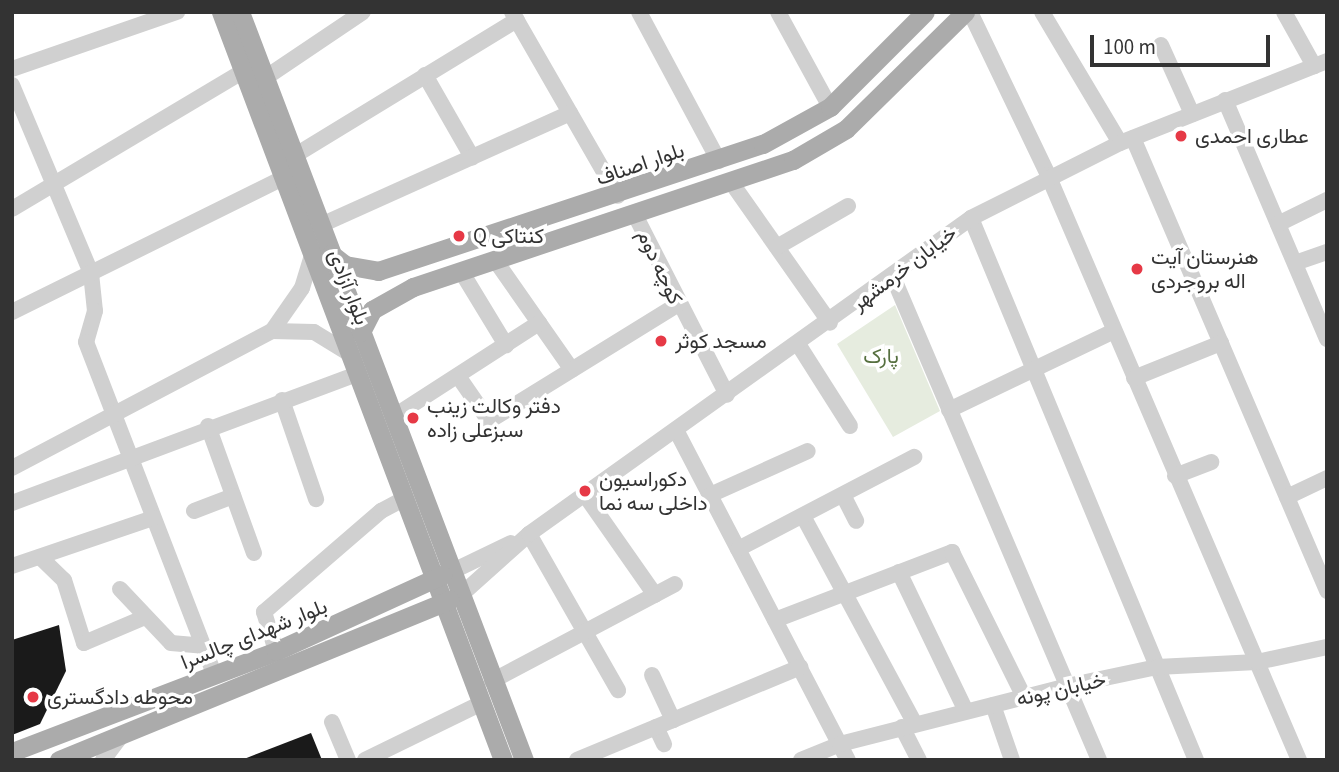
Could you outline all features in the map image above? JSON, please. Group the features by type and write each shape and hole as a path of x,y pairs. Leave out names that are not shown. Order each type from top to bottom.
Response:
{"main road":[{"name":"بلوار آزادی","path":"221,12 283,178 361,332 393,417 430,580 439,604"},
{"name":"بلوار آزادی","path":"240,12 321,225 322,254 357,374 414,508 453,570 462,594"},
{"name":"بلوار اصناف","path":"361,332 372,310 403,292 793,160 846,129 967,12"},
{"name":"بلوار اصناف","path":"322,254 361,270 394,266 618,196 786,134 830,107 914,16"},
{"path":"394,266 389,282 403,292"},
{"name":"بلوار شهدای چالسرا","path":"12,752 276,651 373,610 453,570"},
{"path":"59,760 379,632 462,594 524,760"},
{"path":"439,604 482,703 503,760"},
{"path":"373,610 383,619 379,632"},
{"path":"467,671 474,659 489,672"}],"street":[{"path":"12,69 177,12"},
{"path":"265,78 363,12"},
{"path":"639,12 719,160"},
{"path":"778,12 830,107"},
{"path":"967,12 1048,175 1299,760"},
{"path":"1042,12 1126,140 1220,343 1287,497 1323,570 1327,591"},
{"path":"1284,12 1320,63"},
{"path":"295,156 514,16 618,196"},
{"path":"1161,45 1192,114"},
{"name":"خیابان خرمشهر","path":"462,594 530,534 830,323 971,218 1048,175 1126,140 1320,63"},
{"path":"12,209 242,72"},
{"path":"425,75 472,156"},
{"path":"12,85 91,273 94,311 86,342 214,674"},
{"path":"1225,100 1326,334"},
{"path":"321,225 570,113"},
{"path":"12,312 283,178"},
{"path":"731,182 830,323"},
{"path":"1279,224 1327,200"},
{"path":"777,247 848,206"},
{"name":"کوچه دوم","path":"634,213 677,305 726,395"},
{"path":"971,218 1196,760"},
{"path":"1295,262 1327,252"},
{"path":"12,468 114,419 272,331 322,254"},
{"path":"495,260 572,370"},
{"path":"461,271 506,345"},
{"path":"893,277 1099,760"},
{"path":"458,376 489,421 677,305"},
{"path":"393,417 539,323"},
{"path":"272,331 314,332 350,354"},
{"path":"949,410 1114,331"},
{"path":"1134,378 1220,343"},
{"path":"798,344 850,426"},
{"path":"12,503 208,426 357,374"},
{"path":"282,400 316,499"},
{"path":"208,426 254,552"},
{"path":"676,430 848,760"},
{"path":"710,495 808,451"},
{"path":"738,550 914,457"},
{"path":"1175,476 1211,462"},
{"path":"1287,497 1327,478"},
{"path":"585,495 655,595"},
{"path":"843,495 856,521"},
{"path":"194,511 233,496"},
{"path":"276,651 264,612 382,511 414,508"},
{"path":"803,516 844,593 908,726 919,760"},
{"path":"12,566 153,518"},
{"path":"530,534 618,690"},
{"name":"خیابان خرمشهر","path":"453,570 530,534"},
{"path":"775,620 952,552 1024,697"},
{"path":"40,557 64,580 84,643 143,618"},
{"path":"899,572 966,711"},
{"path":"489,672 585,632 675,584"},
{"path":"120,589 143,618 171,643 203,646"},
{"name":"خیابان پونه","path":"801,760 840,744 1068,686 1157,667 1257,662 1327,647"},
{"path":"577,760 800,667"},
{"path":"652,675 673,720"},
{"path":"365,760 482,703"},
{"path":"993,705 1012,760"},
{"path":"332,722 348,760"},
{"path":"656,727 664,744"},
{"path":"103,760 121,736"}],"green space":[{"name":"پارک","path":"895,305 940,411 893,437 837,344"}],"building":[{"name":"محوطه دادگستری","path":"59,625 66,671 40,724 12,735 12,640"},
{"path":"311,733 322,760 244,760 244,759"}],"place":[{"name":"عطاری احمدی","path":"1181,136"},
{"name":"Q کنتاکی","path":"459,236"},
{"name":"هنرستان آیت اله بروجردی","path":"1137,269"},
{"name":"مسجد کوثر","path":"661,341"},
{"name":"دفتر وکالت زینب سبزعلی زاده","path":"413,418"},
{"name":"دکوراسیون داخلی سه نما","path":"585,491"},
{"name":"محوطه دادگستری","path":"33,697"}]}
